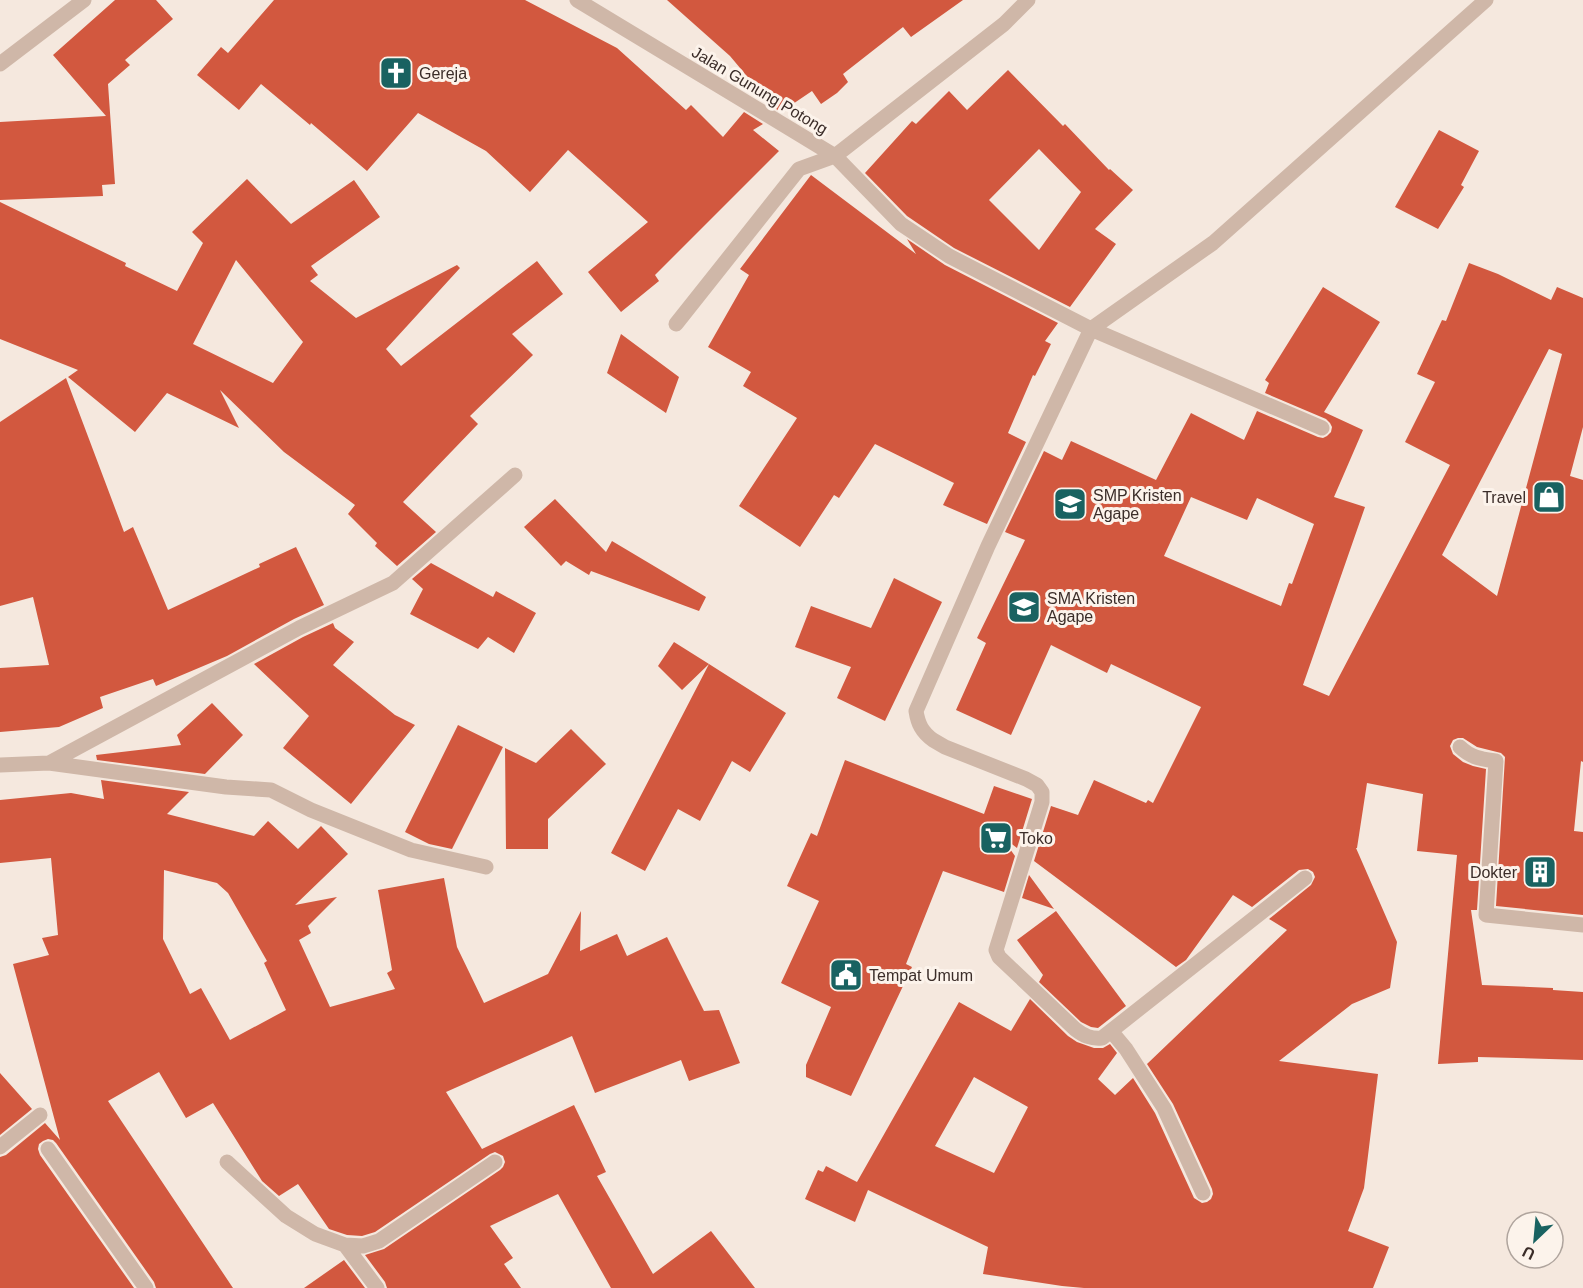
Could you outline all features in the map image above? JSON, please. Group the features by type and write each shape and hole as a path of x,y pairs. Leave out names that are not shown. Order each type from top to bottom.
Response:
{"street":[{"path":"0,64 84,0"},
{"name":"Jalan Gunung Potong","path":"577,0 835,156 1004,24 1028,0"},
{"path":"1305,878 1102,1038 1093,1039 1084,1036 999,957 996,950 1042,802 1042,792 1026,779 990,766 933,740 925,734 918,723 916,711 988,546 1091,329 1213,243 1486,0"},
{"path":"676,324 800,169 835,156 901,224 949,256 1091,329 1322,428"},
{"path":"49,763 299,628 393,583 515,475"},
{"path":"1460,747 1467,754 1476,758 1496,761 1486,915 1583,925"},
{"path":"0,765 49,763 226,787 271,790 311,810 411,850 486,867"},
{"path":"1111,1030 1164,1108 1203,1193"},
{"path":"0,1147 40,1115"},
{"path":"48,1149 146,1288"},
{"path":"227,1162 286,1216 315,1234 345,1245 363,1246 379,1241 495,1162"},
{"path":"345,1245 377,1288"}],"building":[{"path":"115,0 156,0 173,19 125,60 130,65 108,84 115,184 102,185 103,196 0,200 0,122 106,116 53,55"},
{"path":"274,0 525,0 617,48 686,110 691,105 723,137 744,112 763,124 753,130 779,151 655,275 659,281 621,312 588,272 648,222 568,150 530,192 486,151 418,113 367,171 261,84 239,110 197,75 221,47 228,53"},
{"path":"667,0 963,0 911,37 903,27 843,74 848,82 821,104 812,91 781,112 757,97 761,93 730,56"},
{"path":"1008,70 1063,126 1065,124 1109,170 1133,190 1095,229 1116,244 1070,307 954,248 907,216 865,173 912,121 916,124 949,91 967,110","holes":["1039,149 1081,192 1039,250 989,200"]},
{"path":"1439,130 1479,151 1461,185 1464,187 1438,229 1395,207"},
{"path":"811,175 916,254 907,239 945,265 1058,323 1045,341 1051,344 1035,376 1033,375 1008,433 1026,442 987,524 943,505 954,483 875,444 839,498 834,495 800,547 739,506 797,418 743,386 751,372 708,347 749,275 740,269"},
{"path":"247,179 291,224 354,180 380,217 311,266 318,275 310,281 356,318 457,265 460,268 386,349 401,366 537,261 563,294 512,334 533,355 470,416 478,424 403,502 436,532 397,566 375,546 377,543 348,514 355,505 284,452 220,390 239,428 167,393 135,432 68,377 78,370 0,339 0,202 126,263 125,266 177,291 203,243 192,232","holes":["236,260 303,342 273,383 193,344"]},
{"path":"1469,263 1498,274 1551,300 1557,287 1583,298 1583,427 1570,476 1583,480 1583,762 1581,761 1574,831 1583,832 1583,915 1496,906 1505,757 1501,753 1477,747 1463,738 1453,740 1450,746 1453,754 1463,762 1486,769 1477,910 1471,910 1482,985 1553,988 1553,990 1583,992 1583,1060 1478,1057 1478,1062 1438,1064 1457,855 1417,851 1423,794 1367,783 1356,848 1397,942 1390,988 1352,1004 1279,1061 1378,1074 1364,1188 1348,1231 1389,1247 1373,1288 1084,1288 983,1274 988,1247 868,1190 855,1222 805,1199 818,1170 823,1172 826,1166 857,1182 959,1002 1011,1031 1030,999 1077,1042 1094,1048 1103,1048 1110,1044 1117,1053 1098,1079 1115,1095 1133,1078 1155,1113 1194,1198 1202,1203 1211,1199 1212,1189 1173,1104 1147,1064 1287,930 1269,919 1311,885 1315,877 1313,872 1308,869 1299,870 1252,907 1233,895 1186,960 1176,967 1034,861 1051,806 1078,815 1094,780 1146,803 1148,800 1153,803 1201,707 1111,664 1107,673 1051,645 1011,735 956,710 986,643 977,638 1025,540 1005,532 1044,451 1062,460 1071,441 1156,480 1191,413 1244,440 1257,411 1318,437 1327,436 1332,427 1326,419 1265,393 1269,383 1265,380 1323,287 1380,322 1324,412 1363,430 1334,497 1365,507 1303,685 1329,696 1450,465 1405,442 1435,382 1417,374 1442,320 1446,321","holes":["1549,349 1562,354 1497,596 1442,555","1191,497 1247,520 1257,498 1314,524 1292,584 1289,583 1281,606 1164,556","974,1077 1028,1107 994,1173 935,1146"]},
{"path":"621,334 679,377 666,413 607,373"},
{"path":"66,378 124,532 133,527 168,610 260,567 259,564 296,547 324,605 227,656 156,686 153,679 100,697 103,708 59,727 0,732 0,668 49,665 33,597 0,606 0,422"},
{"path":"555,499 606,552 612,541 706,597 699,611 591,571 589,575 566,561 561,566 524,527"},
{"path":"431,563 493,597 496,591 536,613 514,653 488,637 478,649 410,614 423,589 412,579"},
{"path":"894,578 942,602 885,721 837,698 851,667 795,647 811,606 871,628"},
{"path":"333,623 335,628 354,642 333,665 395,715 415,725 351,804 283,748 309,716 254,664"},
{"path":"674,642 709,664 682,690 658,666"},
{"path":"709,664 786,713 750,772 732,761 700,821 678,809 645,871 611,853"},
{"path":"212,703 243,735 205,774 97,760 96,755 181,745 177,735"},
{"path":"458,725 503,747 452,849 429,844 405,832"},
{"path":"571,729 606,764 548,819 548,849 506,849 505,748 536,763"},
{"path":"845,760 984,814 994,786 1032,799 1017,848 1000,835 1015,856 1004,892 943,871 906,964 912,967 851,1096 806,1077 806,1065 831,1007 781,983 819,901 787,886 811,833 817,836"},
{"path":"101,780 189,792 167,814 254,836 268,821 298,849 321,826 348,854 295,905 337,897 308,926 311,933 299,940 330,1007 395,989 387,973 392,970 378,890 444,878 457,947 484,1003 548,974 581,911 580,951 617,934 627,956 667,937 704,1011 719,1010 740,1063 689,1081 681,1060 595,1093 572,1036 446,1092 482,1149 574,1105 606,1172 597,1176 653,1274 711,1231 755,1288 611,1288 558,1194 490,1226 513,1258 504,1264 521,1288 387,1288 365,1255 384,1249 500,1170 505,1162 503,1156 495,1152 490,1154 375,1232 362,1236 347,1235 329,1229 298,1184 279,1196 262,1181 213,1103 186,1118 159,1072 108,1101 233,1288 156,1288 56,1143 48,1139 39,1144 40,1155 134,1288 0,1288 0,1157 6,1155 45,1123 60,1140 13,964 49,955 42,938 58,935 51,858 0,863 0,800 71,793 104,799","holes":["164,870 217,883 228,893 267,961 264,963 286,1010 230,1040 201,988 190,994 163,939"]},
{"path":"1029,875 1054,909 1022,898"},
{"path":"1056,911 1126,1006 1098,1028 1081,1022 1039,982 1043,975 1017,940"},
{"path":"0,1073 32,1109 0,1135"},
{"path":"344,1260 365,1288 304,1288"}],"place":[{"name":"Gereja","path":"396,73"},
{"name":"Travel","path":"1549,497"},
{"name":"SMP Kristen Agape","path":"1070,504"},
{"name":"SMA Kristen Agape","path":"1024,607"},
{"name":"Toko","path":"996,838"},
{"name":"Dokter","path":"1540,872"},
{"name":"Tempat Umum","path":"846,975"}]}
